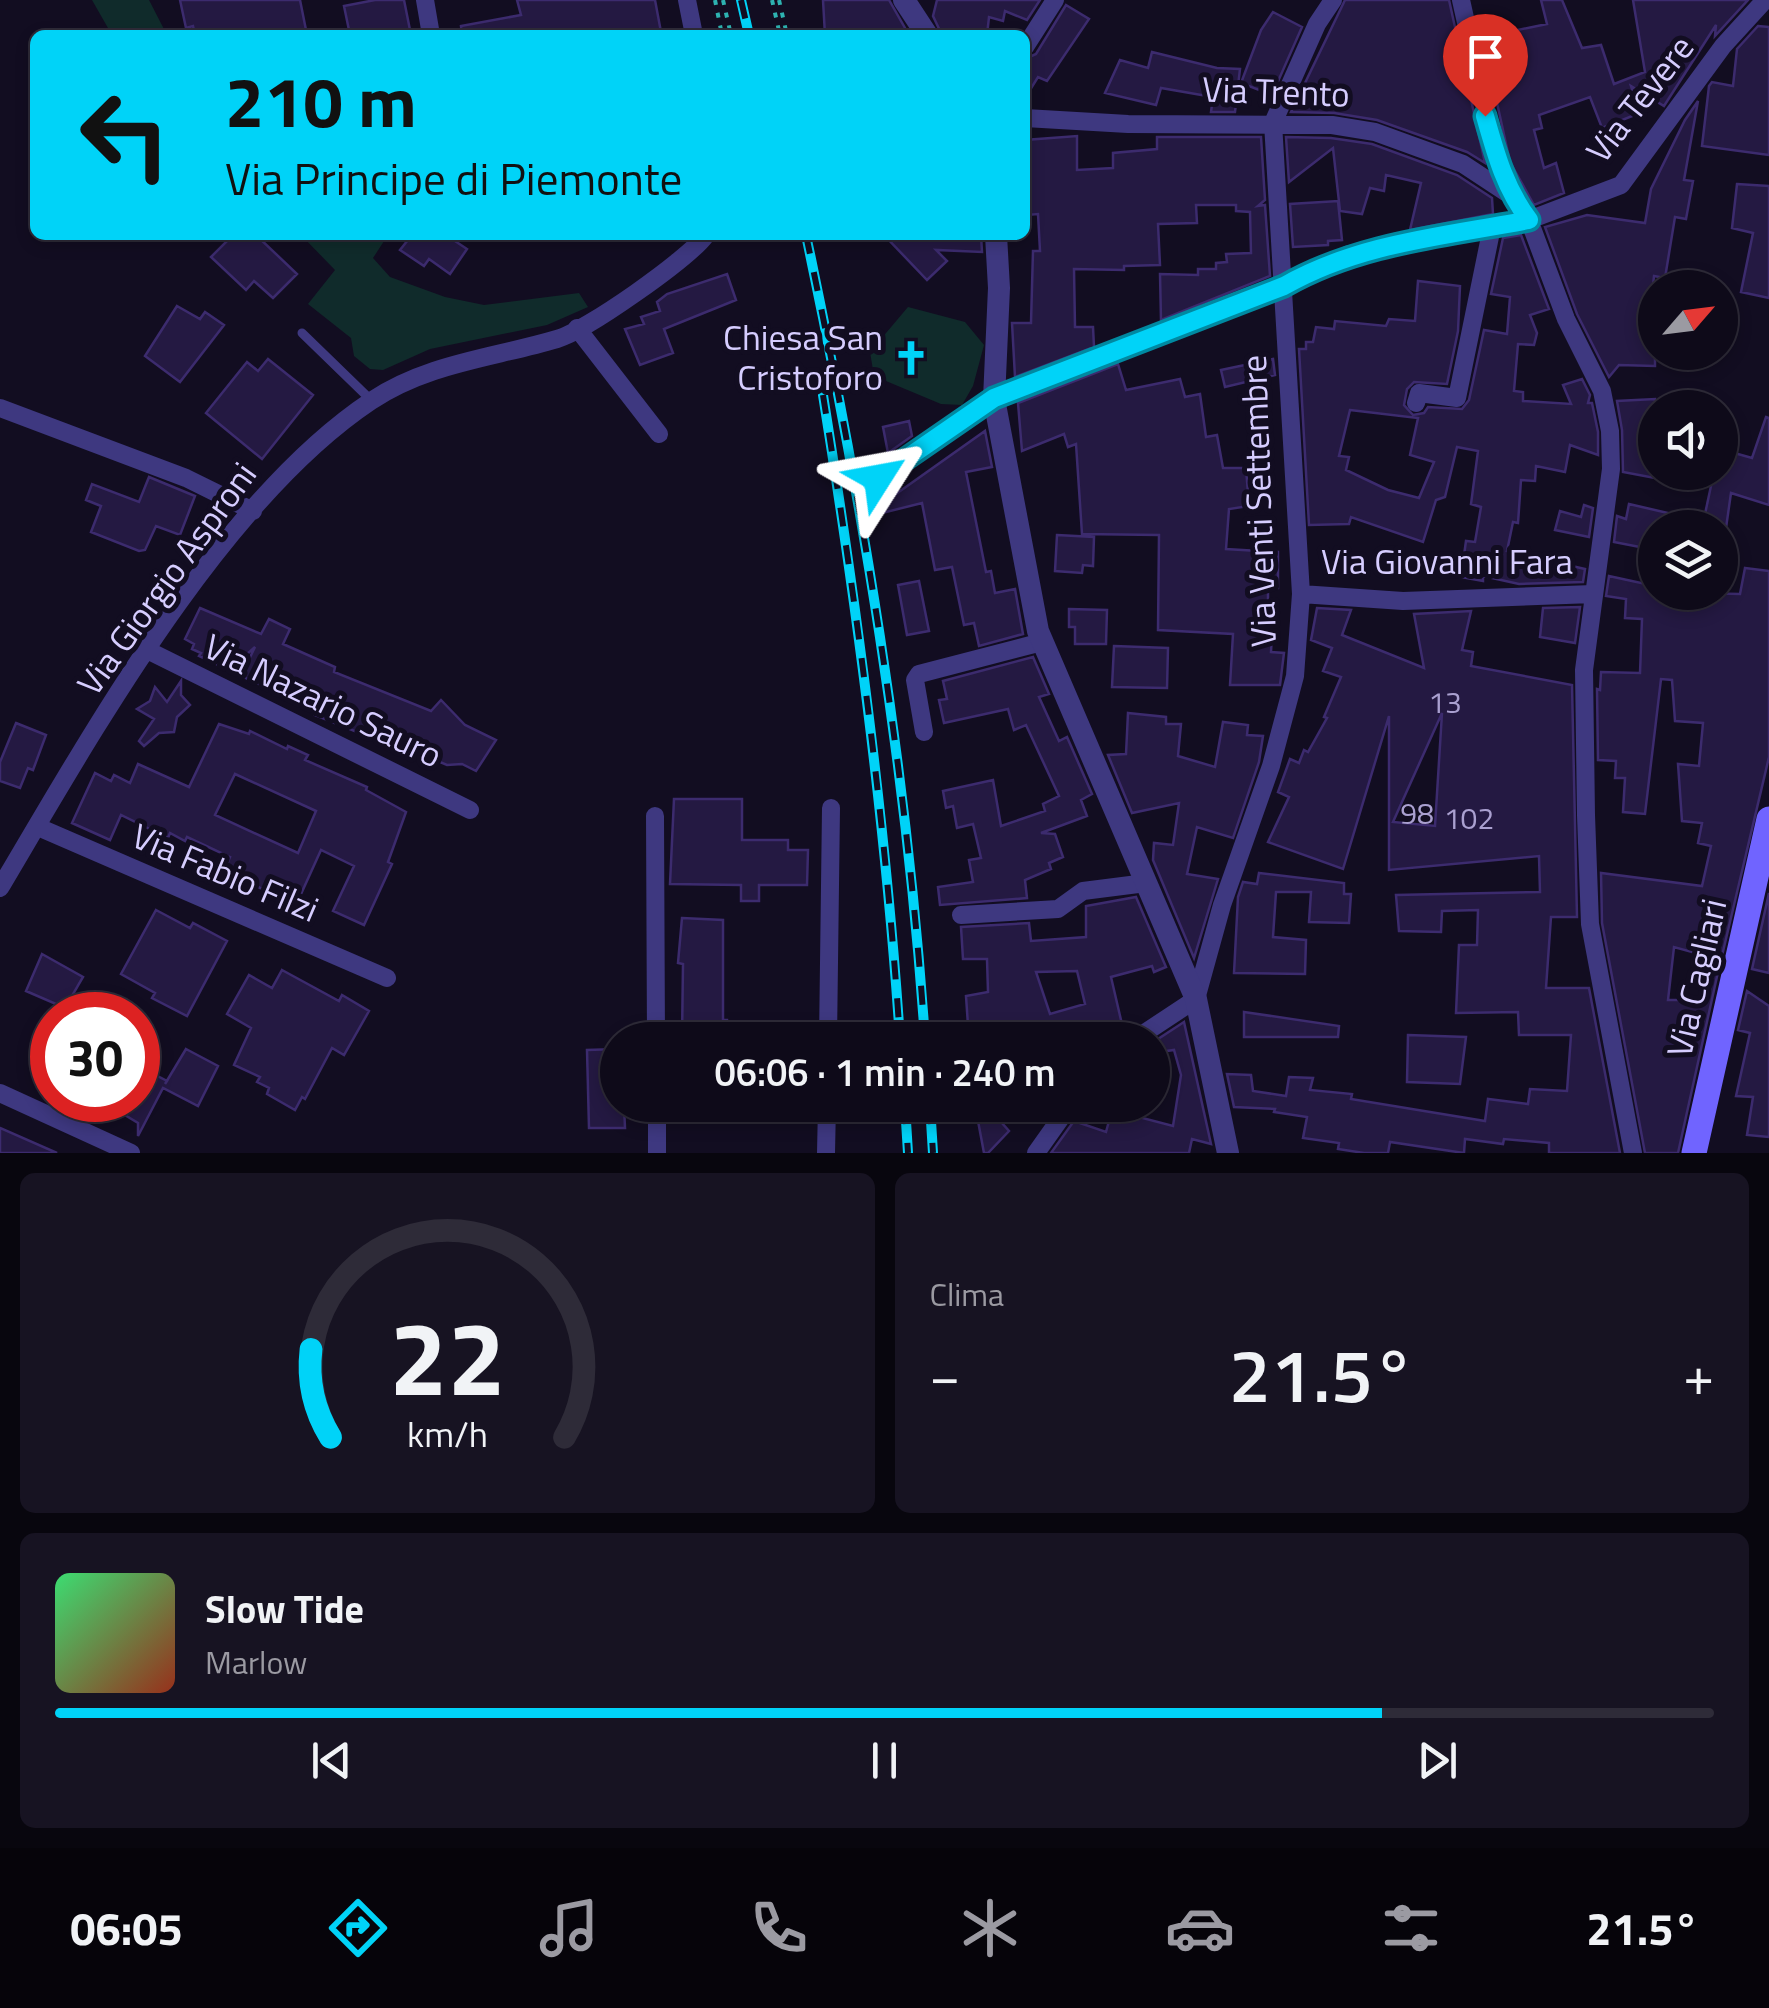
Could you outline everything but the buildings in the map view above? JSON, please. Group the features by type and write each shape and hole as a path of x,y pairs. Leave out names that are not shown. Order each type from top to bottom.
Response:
{"main road":[{"name":"Via Cagliari","path":"1694,1153 1760,898 1769,819"}],"street":[{"path":"426,0 430,30"},
{"path":"688,0 693,30"},
{"path":"904,0 924,30"},
{"path":"1030,39 1055,0"},
{"name":"Via Venti Settembre","path":"1196,999 1295,676 1300,594 1273,123 1317,24 1333,0"},
{"path":"1461,0 1467,14 1485,116 1510,195 1529,220 1566,319 1602,392 1610,431 1612,469 1584,670 1590,924 1632,1153"},
{"name":"Via Tevere","path":"878,478 994,398 1284,286 1349,254 1529,220 1620,185 1723,46 1764,8"},
{"name":"Via Trento","path":"1030,118 1128,124 1332,125 1375,132 1462,164 1510,195"},
{"path":"1416,403 1419,393 1456,398 1492,228"},
{"name":"Via Giorgio Asproni","path":"0,888 147,650 293,465 372,400 438,367 562,338 666,271 700,240"},
{"path":"996,240 999,288 994,398 1017,536 1042,642 1196,999 1228,1153"},
{"path":"577,328 659,434"},
{"path":"0,408 186,478 254,511"},
{"name":"Via Giovanni Fara","path":"1300,594 1402,601 1592,594"},
{"path":"924,732 914,680 919,674 1042,642"},
{"name":"Via Nazario Sauro","path":"147,650 470,810"},
{"path":"828,1022 831,808"},
{"path":"655,816 656,1022"},
{"name":"Via Fabio Filzi","path":"38,827 386,978"},
{"path":"961,916 1058,910 1083,891 1146,883"},
{"path":"1161,1022 1196,999"},
{"path":"0,1093 132,1153"},
{"path":"657,1122 657,1153"},
{"path":"826,1153 827,1122"},
{"path":"1036,1153 1058,1122"}],"lane":[{"path":"302,333 372,400"}],"path":[{"path":"715,0 721,30"},
{"path":"723,0 729,30"},
{"path":"775,0 782,30"}],"green space":[{"path":"92,0 149,0 164,30 109,30"},
{"path":"306,240 385,240 373,258 390,277 445,297 484,305 579,293 588,307 547,325 430,349 383,370 370,369 354,356 351,338 308,304 335,270"},
{"path":"908,307 965,322 984,345 973,386 962,405 941,404 874,376 870,352"}],"railway":[{"path":"741,0 748,30"},
{"path":"807,240 846,435 880,636 907,838 924,1022"},
{"path":"823,395 869,717 899,1022"},
{"path":"906,1122 908,1153"},
{"path":"931,1122 933,1153"}],"place":[{"name":"Chiesa San Cristoforo","path":"911,358"}],"route":[{"path":"878,478 994,398 1284,286 1318,266 1349,254 1529,220 1510,195 1485,116"}]}
